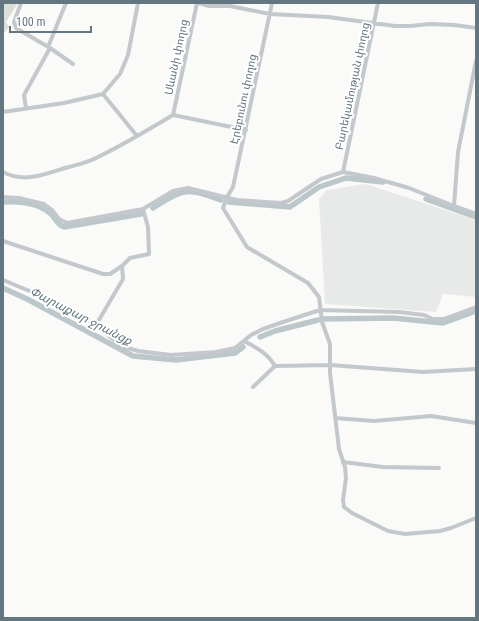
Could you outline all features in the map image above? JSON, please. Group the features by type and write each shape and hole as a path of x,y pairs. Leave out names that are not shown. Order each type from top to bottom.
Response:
{"street":[{"path":"21,3 14,22 16,28 49,47 72,64"},
{"path":"26,108 24,95 49,47 66,3"},
{"path":"3,112 64,103 103,94 120,74 128,55 138,3"},
{"path":"197,3 209,6 230,6 270,14 328,17 395,26 430,24 476,28"},
{"name":"Սևանի փողոց","path":"174,114 197,3"},
{"name":"Էրեբունու փողոց","path":"227,196 233,187 272,3"},
{"name":"Բարեկամության փողոց","path":"343,172 378,3"},
{"path":"454,206 458,152 476,61"},
{"path":"103,94 137,136"},
{"path":"3,172 12,177 37,177 95,159 174,114 246,130"},
{"path":"3,197 19,198 44,204 52,210 59,219 67,223 143,209 173,191 188,188 227,196 237,200 281,203 321,179 343,172 374,178 409,188 476,214"},
{"path":"227,196 223,208 247,247 308,283 319,297 322,322 330,344 330,365 335,418 339,449 346,478 344,507 352,513 388,531 405,534 440,531 452,528 476,518"},
{"path":"3,241 103,274 110,274 122,266 130,258 149,254 148,226 143,209"},
{"path":"96,325 123,279 122,266"},
{"path":"3,280 32,292 85,318 96,325 121,346 155,354 170,355 216,352 235,348 251,335 320,310 399,312 433,319 444,319 476,307"},
{"path":"244,341 264,352 275,366"},
{"path":"253,387 275,366 330,365 423,372 476,369"},
{"path":"335,418 374,421 431,416 476,423"},
{"path":"343,462 384,467 439,468"}],"shaded area":[{"path":"3,3 18,3 6,22 9,27 4,33 3,32"},
{"path":"366,184 476,220 476,297 443,294 436,312 325,304 319,199 327,190"}],"waterway":[{"path":"229,202 290,207 319,187 346,178 383,182"},
{"path":"153,208 172,196 183,192 201,193 221,200"},
{"path":"426,199 476,217"},
{"path":"3,202 30,204 43,208 64,227 141,214"},
{"name":"Փարաքար ջրանցք","path":"3,288 29,300 133,356 176,360 235,353 243,347"},
{"name":"Փարաքար ջրանցք","path":"323,319 393,318 443,323 476,311"},
{"name":"Փարաքար ջրանցք","path":"260,337 275,331 318,320"}]}
